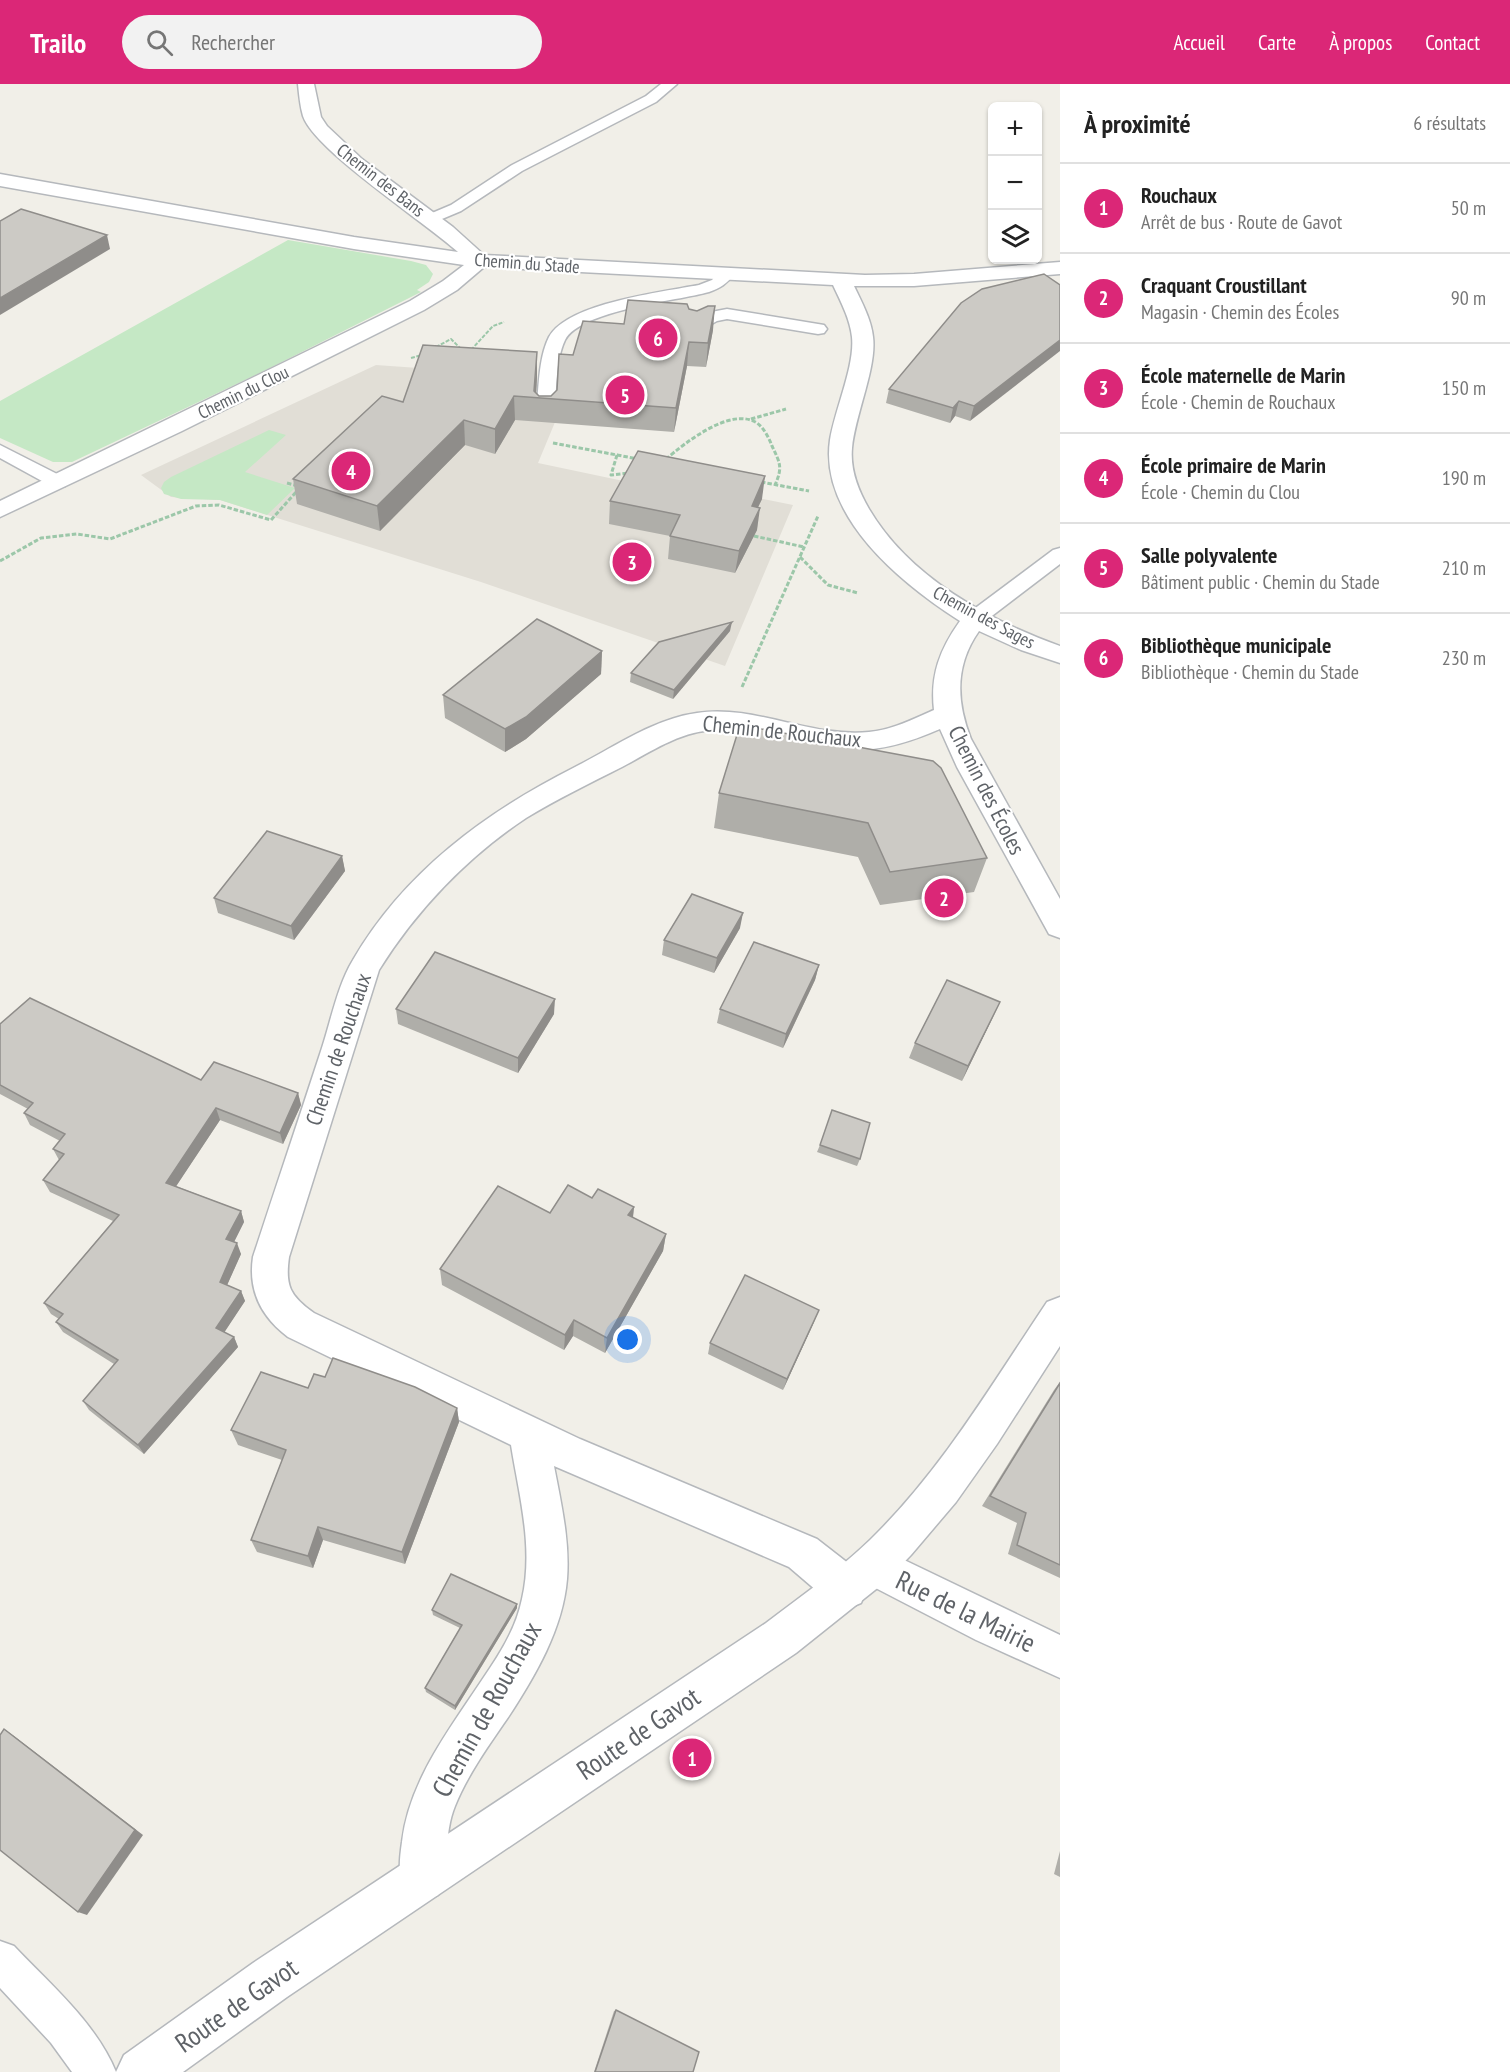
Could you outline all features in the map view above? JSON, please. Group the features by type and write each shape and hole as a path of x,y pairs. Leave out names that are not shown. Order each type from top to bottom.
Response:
{"street":[{"name":"Chemin des Bans","path":"306,84 312,117 321,130 356,163 430,219 479,261"},
{"name":"Chemin du Stade","path":"0,180 363,244 479,261 841,280 914,280 1060,268"},
{"name":"Chemin du Clou","path":"0,510 294,367 424,300 455,281 479,261"},
{"name":"Chemin des Sages","path":"841,280 860,328 864,346 842,432 840,466 849,492 869,529 902,566 931,590 1010,635 1060,655"},
{"name":"Chemin des Écoles","path":"977,617 960,638 950,662 946,696 949,714 962,748 1060,926"},
{"name":"Chemin de Rouchaux","path":"859,1577 819,1564 803,1553 607,1469 301,1325 287,1316 276,1304 270,1289 268,1274 271,1257 355,991 368,961 393,927 463,851 509,815 675,727 691,722 727,721 855,742 889,738 949,714"},
{"name":"Route de Gavot","path":"141,2072 270,1980 781,1638 859,1577 915,1521 954,1473 1060,1314"},
{"name":"Chemin de Rouchaux","path":"422,1879 426,1824 435,1799 447,1774 519,1660 533,1630 543,1599 547,1569 545,1538 528,1433"},
{"name":"Rue de la Mairie","path":"859,1577 991,1625 1060,1657"}],"lane":[{"path":"430,219 456,208 518,168 651,99 670,84"},
{"path":"545,414 555,345 562,330 596,312 703,290 718,283 726,274"},
{"path":"695,328 712,317 727,314 819,329"},
{"path":"0,451 58,482"},
{"path":"977,617 1060,554"},
{"path":"0,1960 65,2029 96,2072"}],"path":[{"path":"431,350 451,339 462,350 472,350 491,326 504,322"},
{"path":"411,358 424,354"},
{"path":"662,463 681,446 727,420 750,419 786,409"},
{"path":"750,419 760,426 780,464 781,471 775,485"},
{"path":"551,443 643,460"},
{"path":"617,455 610,476 632,472"},
{"path":"755,481 796,489"},
{"path":"0,561 41,538 76,534 110,539 196,506 219,505 271,520 301,487 288,483"},
{"path":"727,721 818,515"},
{"path":"754,536 804,547"},
{"path":"800,557 828,585 858,593"}],"shaded area":[{"path":"376,365 518,375 558,415 538,463 671,491 704,487 793,505 725,666 481,582 220,500 171,497 141,475"}],"green space":[{"path":"288,240 411,261 426,265 433,274 429,282 417,290 421,292 262,372 72,462 53,462 0,438 0,401"},
{"path":"269,430 286,435 245,472 295,488 267,515 220,500 181,499 164,494 161,488 164,482 171,477"}],"building":[{"path":"21,209 107,235 0,298 0,221"},
{"path":"1044,274 1060,285 1060,340 974,406 959,401 953,408 889,389 961,303 982,289"},
{"path":"628,300 687,304 689,309 697,311 708,306 715,306 708,343 689,342 676,408 514,396 495,429 464,420 377,506 293,479 382,396 403,402 423,345 537,352 534,391 539,396 551,396 557,390 559,354 573,355 583,321 624,324"},
{"path":"638,451 765,476 752,506 760,508 739,551 670,536 680,515 610,501"},
{"path":"537,619 602,651 526,717 505,729 443,695"},
{"path":"732,622 674,690 631,673 659,642"},
{"path":"740,725 933,761 941,768 987,858 890,872 868,823 719,793"},
{"path":"267,831 342,856 291,926 214,898"},
{"path":"692,894 743,913 717,958 664,940"},
{"path":"754,942 819,965 786,1034 720,1009"},
{"path":"435,952 555,999 518,1058 396,1009"},
{"path":"947,980 1000,1002 968,1066 915,1043"},
{"path":"30,998 201,1080 214,1062 298,1093 280,1133 216,1108 166,1183 241,1211 226,1239 237,1243 220,1282 241,1291 216,1328 234,1337 138,1445 83,1401 118,1360 56,1322 63,1314 44,1303 119,1215 43,1180 64,1154 53,1149 65,1134 24,1113 33,1103 0,1085 0,1024"},
{"path":"832,1110 870,1123 860,1159 820,1145"},
{"path":"568,1185 592,1198 598,1189 634,1207 628,1215 666,1234 607,1338 574,1320 565,1335 440,1269 498,1186 550,1213"},
{"path":"745,1275 819,1310 787,1379 710,1343"},
{"path":"333,1358 415,1387 457,1408 402,1552 318,1527 308,1556 251,1540 286,1450 231,1430 261,1372 308,1388 314,1374 325,1377"},
{"path":"1060,1383 1060,1565 1017,1545 1026,1513 990,1496"},
{"path":"451,1574 517,1604 455,1706 425,1688 462,1625 432,1610"},
{"path":"4,1729 135,1830 78,1912 0,1850 0,1735"},
{"path":"616,2010 699,2052 693,2072 595,2072"}],"place":[{"name":"Bibliothèque municipale","path":"658,338"},
{"name":"Salle polyvalente","path":"625,395"},
{"name":"École primaire de Marin","path":"351,471"},
{"name":"École maternelle de Marin","path":"632,562"},
{"name":"Craquant Croustillant","path":"944,898"},
{"name":"Rouchaux","path":"692,1758"}]}
